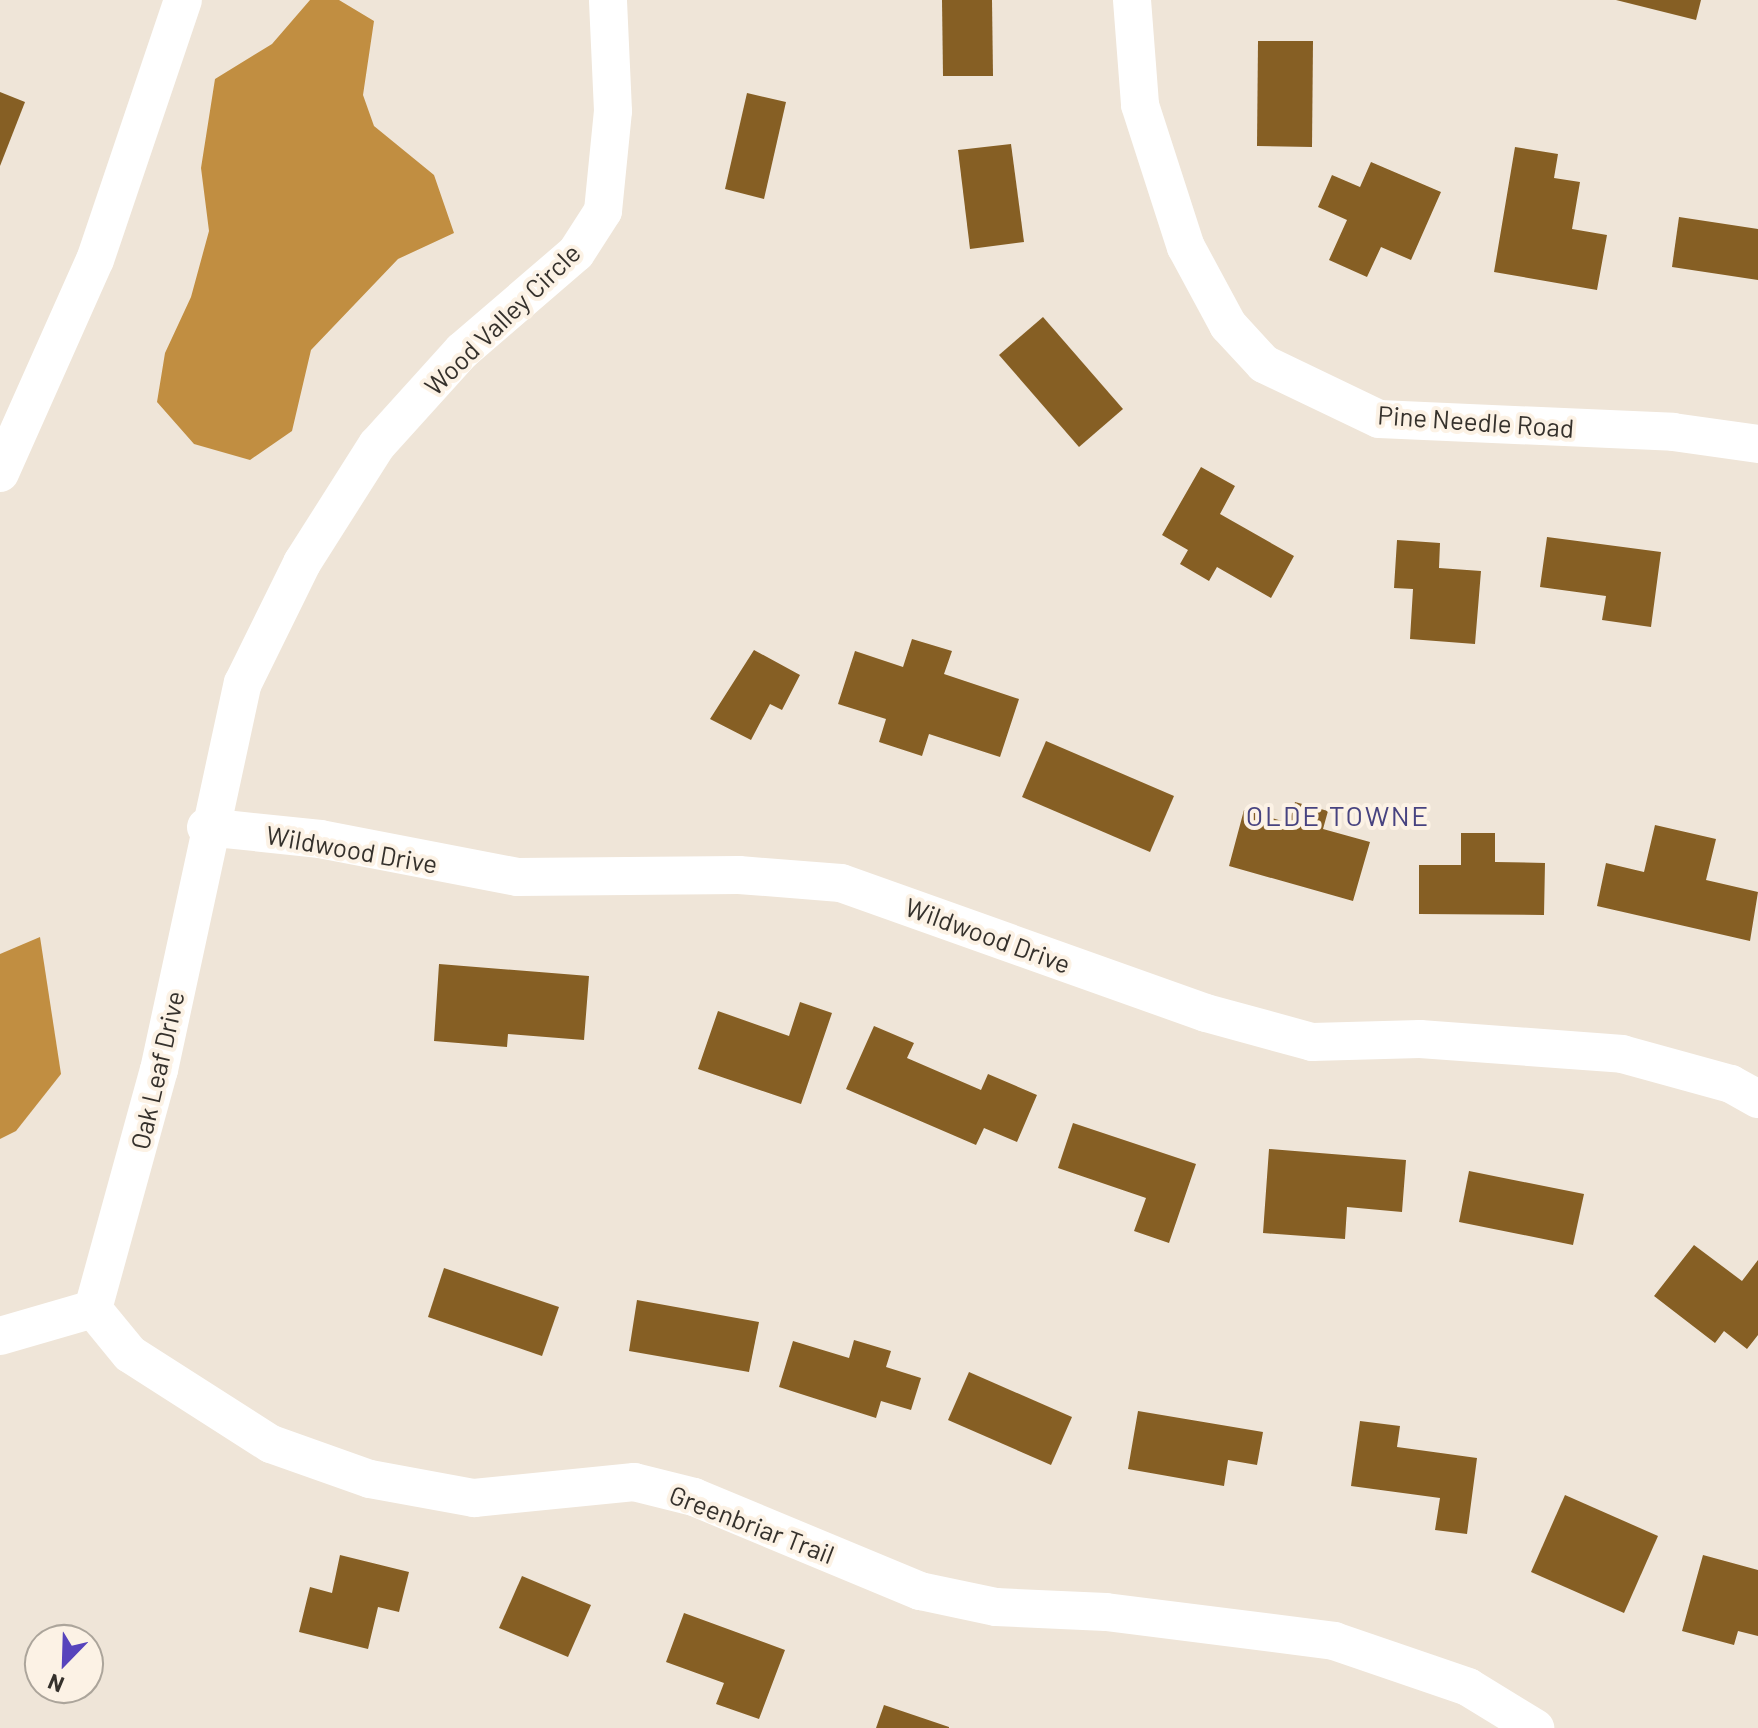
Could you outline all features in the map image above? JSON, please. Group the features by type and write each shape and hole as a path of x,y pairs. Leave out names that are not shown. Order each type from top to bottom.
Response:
{"street":[{"path":"0,473 95,260 183,0"},
{"name":"Wood Valley Circle","path":"206,827 243,683 302,563 369,458 462,351 576,253 603,211 613,111 608,0"},
{"name":"Pine Needle Road","path":"1132,0 1140,105 1186,247 1228,325 1264,364 1379,419 1673,432 1758,444"},
{"name":"Wildwood Drive","path":"206,827 320,839 517,877 739,875 841,883 1206,1013 1312,1042 1420,1039 1622,1054 1731,1084 1758,1099"},
{"name":"Oak Leaf Drive","path":"93,1309 159,1070 206,827"},
{"path":"0,1336 93,1309"},
{"name":"Greenbriar Trail","path":"93,1309 130,1354 271,1444 370,1479 474,1498 634,1482 694,1497 920,1591 996,1607 1106,1612 1334,1641 1468,1687 1535,1728"}],"shaded area":[{"path":"310,0 339,0 374,21 363,95 374,126 434,175 454,233 398,259 311,350 292,431 250,460 194,444 157,402 165,353 191,297 209,231 201,168 215,79 272,44"},
{"path":"40,937 61,1074 16,1131 0,1139 0,954"}],"building":[{"path":"942,0 992,0 993,76 943,76"},
{"path":"1616,0 1701,0 1696,20"},
{"path":"1258,41 1313,41 1312,147 1257,146"},
{"path":"0,92 25,102 0,166"},
{"path":"747,93 786,102 764,199 725,189"},
{"path":"1011,144 1024,242 970,249 958,150"},
{"path":"1515,147 1558,154 1554,178 1580,182 1572,229 1607,235 1597,290 1494,272"},
{"path":"1371,162 1441,192 1411,260 1381,247 1367,277 1329,260 1347,220 1318,207 1332,175 1360,187"},
{"path":"1679,217 1758,229 1758,280 1672,267"},
{"path":"1043,317 1123,409 1079,447 999,355"},
{"path":"1201,467 1235,486 1220,514 1294,556 1271,598 1217,567 1209,581 1180,564 1188,550 1162,535"},
{"path":"1547,537 1661,552 1651,627 1602,620 1606,596 1540,587"},
{"path":"1397,540 1440,543 1439,568 1481,571 1475,644 1410,639 1413,589 1394,588"},
{"path":"912,639 952,651 944,674 1019,699 1000,757 929,734 922,756 879,742 886,719 838,704 855,651 903,667"},
{"path":"754,650 800,675 782,710 770,704 751,740 710,719"},
{"path":"1046,741 1174,796 1150,852 1022,797"},
{"path":"1295,802 1328,811 1323,829 1370,842 1353,901 1229,866 1244,810 1289,823"},
{"path":"1655,825 1716,839 1706,880 1758,892 1750,941 1597,906 1606,863 1644,872"},
{"path":"1461,833 1495,833 1495,862 1545,863 1544,915 1419,914 1419,865 1461,865"},
{"path":"439,964 589,976 584,1040 508,1034 507,1047 434,1041"},
{"path":"800,1002 832,1013 801,1104 698,1069 718,1011 789,1036"},
{"path":"874,1026 914,1043 907,1058 981,1090 988,1074 1037,1095 1017,1142 984,1128 976,1145 846,1089"},
{"path":"1073,1123 1196,1164 1169,1243 1134,1231 1146,1198 1058,1168"},
{"path":"1269,1149 1406,1160 1402,1212 1347,1207 1345,1239 1263,1233"},
{"path":"1469,1171 1584,1194 1573,1245 1459,1222"},
{"path":"1694,1245 1742,1281 1758,1260 1758,1335 1747,1349 1724,1331 1715,1343 1654,1296"},
{"path":"444,1268 559,1307 542,1356 428,1317"},
{"path":"637,1300 759,1322 749,1372 629,1351"},
{"path":"854,1340 891,1351 886,1367 921,1378 911,1410 881,1401 876,1418 779,1387 793,1341 849,1358"},
{"path":"969,1372 1072,1417 1051,1465 948,1420"},
{"path":"1138,1411 1263,1432 1257,1465 1228,1460 1224,1486 1128,1469"},
{"path":"1360,1421 1400,1426 1397,1447 1477,1458 1467,1534 1435,1530 1440,1498 1351,1486"},
{"path":"1565,1495 1658,1536 1624,1613 1531,1572"},
{"path":"340,1555 409,1572 399,1612 378,1607 368,1649 299,1632 310,1587 332,1593"},
{"path":"1703,1555 1758,1570 1758,1636 1738,1631 1734,1645 1682,1631"},
{"path":"522,1576 591,1605 568,1657 499,1628"},
{"path":"684,1613 785,1650 759,1719 716,1704 724,1683 666,1662"},
{"path":"884,1705 949,1727 949,1728 876,1728"}],"district":[{"name":"OLDE TOWNE","path":"1338,815"}]}
